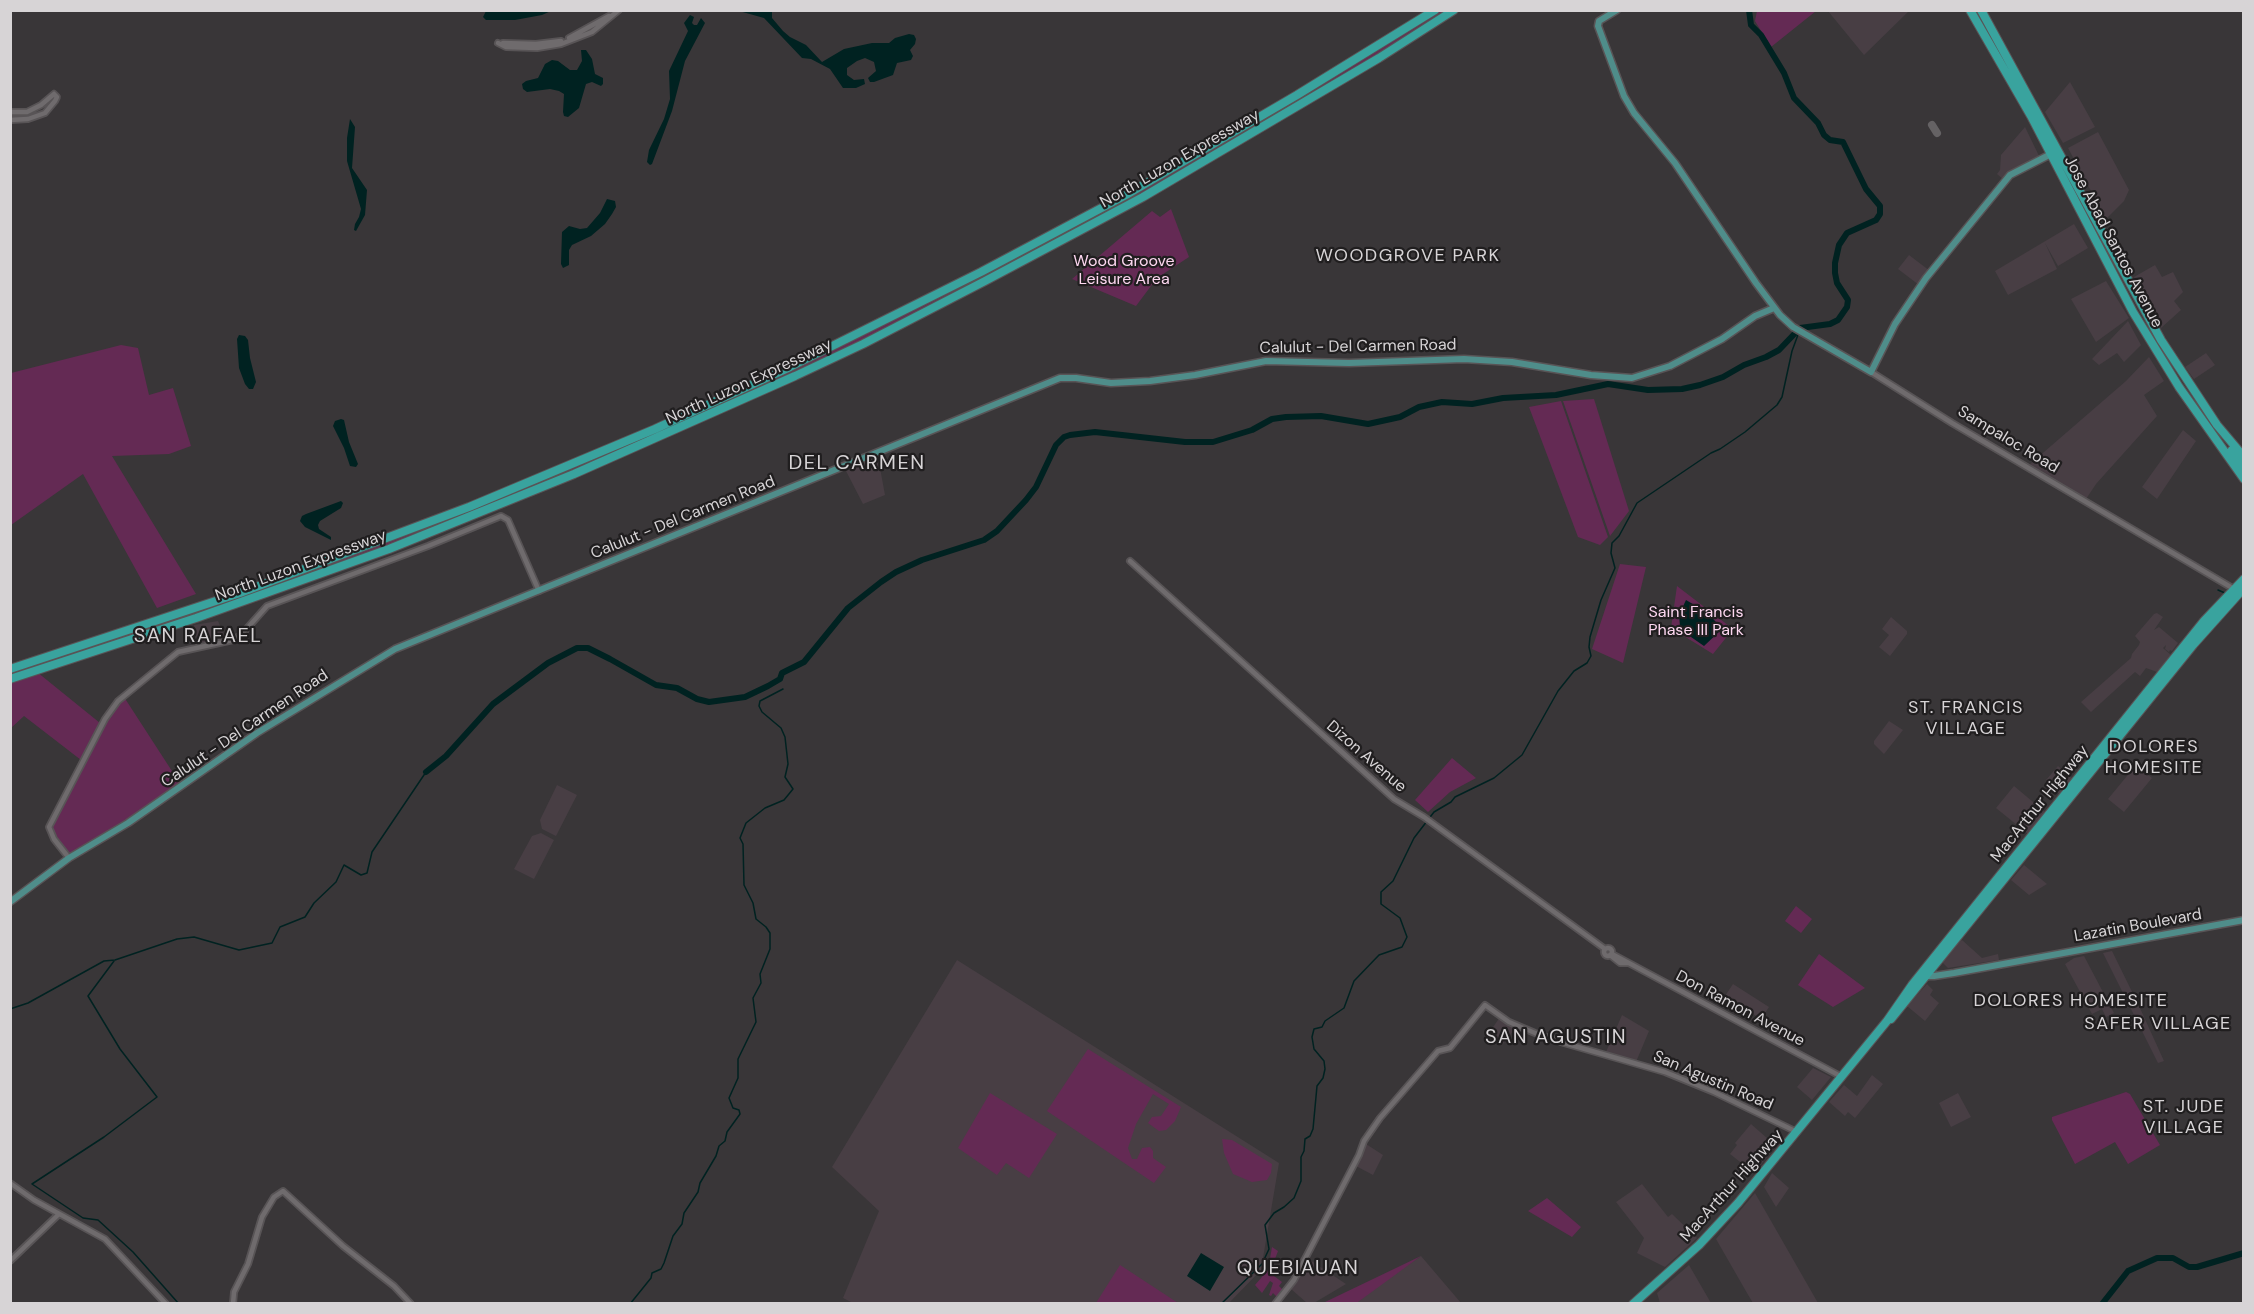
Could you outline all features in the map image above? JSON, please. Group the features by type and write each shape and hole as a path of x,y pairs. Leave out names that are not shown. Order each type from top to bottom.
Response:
{"highway":[{"name":"North Luzon Expressway","path":"10,669 227,597 418,527 655,429 780,372 920,304 1126,195 1297,96 1435,10"},
{"name":"North Luzon Expressway","path":"10,679 196,618 389,549 585,470 795,376 914,318 1143,196 1379,58 1454,10"},
{"name":"Jose Abad Santos Avenue","path":"1970,10 2036,118 2152,324 2225,436 2244,457"},
{"name":"Jose Abad Santos Avenue","path":"1981,10 2124,296 2179,387 2244,479"},
{"path":"2124,296 2127,296 2132,303 2139,301"},
{"path":"2133,312 2140,312 2146,321 2152,324"},
{"path":"2225,436 2229,446 2244,466"},
{"path":"2225,453 2244,473"},
{"name":"MacArthur Highway","path":"1633,1304 1713,1230 1797,1132 1887,1021 1901,1009 1924,975 2204,621 2240,593 2244,579"}],"main road":[{"name":"Sampaloc Road","path":"1617,10 1598,23 1629,105 1676,163 1774,308 1795,328 1871,372"},
{"path":"1871,372 1910,300 1974,219 2010,176 2051,154"},
{"name":"Calulut - Del Carmen Road","path":"10,902 69,858 136,818 272,723 376,659 434,632 1060,378 1129,382 1187,377 1266,361 1382,363 1455,359 1512,362 1591,375 1632,378 1670,366 1722,339 1755,316 1774,308"},
{"name":"Lazatin Boulevard","path":"1924,975 2244,920"}],"street":[{"path":"500,43 506,47 537,48 561,44 592,32 617,10"},
{"path":"10,112 27,112 41,105 53,94 57,97 45,113 28,119 10,120"},
{"name":"Sampaloc Road","path":"1871,372 1952,423 2240,593"},
{"path":"69,858 54,839 49,827 95,738 109,712 118,701 178,652 233,640 242,634 264,608 272,604 428,546 501,516 508,520 539,591"},
{"name":"Dizon Avenue","path":"1130,561 1387,793 1430,821 1605,949 1610,948 1611,955"},
{"name":"Don Ramon Avenue","path":"1611,955 1620,963 1627,963 1842,1077"},
{"name":"San Agustin Road","path":"1275,1304 1294,1280 1359,1155 1364,1141 1380,1118 1438,1051 1450,1048 1485,1005 1509,1022 1535,1033 1665,1072 1714,1092 1797,1132"},
{"path":"10,1183 59,1215 105,1239 166,1304"},
{"path":"233,1304 234,1292 248,1264 262,1217 272,1199 281,1191 285,1192 343,1246 394,1286 411,1304"},
{"path":"10,1261 59,1215"}],"shaded area":[{"path":"1828,11 1909,11 1864,55"},
{"path":"2070,82 2095,127 2063,143 2045,112"},
{"path":"2025,127 2040,158 2005,181 1997,174 2000,170 2001,155"},
{"path":"2098,132 2129,190 2124,201 2106,219 2068,148"},
{"path":"2074,224 2088,248 2058,266 2045,243 2057,269 2008,295 1995,271"},
{"path":"1909,255 1930,271 1919,285 1898,269"},
{"path":"2155,265 2162,277 2173,272 2183,292 2174,301 2181,310 2161,328 2134,277"},
{"path":"2106,281 2129,318 2096,342 2071,299"},
{"path":"2128,321 2141,345 2124,362 2117,353 2099,365 2092,359"},
{"path":"2206,353 2215,365 2194,379 2185,367"},
{"path":"2149,357 2164,381 2144,395 2157,416 2096,484 2086,499 2029,465 2126,381"},
{"path":"2183,430 2196,441 2157,499 2142,487"},
{"path":"878,457 885,495 863,504 846,471"},
{"path":"2157,613 2163,617 2154,630 2159,627 2178,643 2169,652 2165,649 2166,645 2163,648 2171,655 2157,672 2146,668 2140,676 2135,672 2091,712 2081,702 2131,658 2140,642 2135,636"},
{"path":"1891,617 1907,631 1907,634 1890,656 1879,647 1889,635 1882,629"},
{"path":"218,621 226,639 198,643 194,625"},
{"path":"1889,721 1903,730 1884,754 1874,744 1874,741"},
{"path":"2136,765 2152,778 2124,812 2108,799"},
{"path":"2058,766 2072,778 2059,794 2046,780"},
{"path":"557,785 577,795 556,836 542,829 540,820"},
{"path":"2014,786 2045,812 2028,834 1996,808"},
{"path":"541,833 554,840 534,879 514,869 532,836"},
{"path":"2024,865 2047,884 2029,895 2011,880"},
{"path":"1962,940 1982,958 1998,954 1999,960 1948,968 1941,961 1952,946"},
{"path":"2112,951 2164,1061 2158,1063 2103,953"},
{"path":"2084,956 2114,1013 2106,1017 2102,1009 2092,1014 2065,964 2074,958"},
{"path":"957,960 1279,1163 1261,1270 1228,1304 853,1303 843,1298 879,1211 832,1167"},
{"path":"1733,984 1769,1007 1761,1019 1725,996"},
{"path":"1927,984 1933,990 1930,995 1939,1003 1925,1021 1907,1006"},
{"path":"1622,1015 1649,1031 1636,1062 1606,1052"},
{"path":"1500,1017 1517,1026 1503,1044 1489,1033"},
{"path":"1813,1068 1831,1077 1812,1100 1797,1087"},
{"path":"1872,1075 1883,1084 1855,1118 1848,1112 1845,1116 1829,1102 1844,1085 1857,1096"},
{"path":"1958,1093 1971,1117 1951,1127 1939,1103"},
{"path":"1751,1124 1776,1146 1754,1173 1730,1154 1737,1145 1735,1143"},
{"path":"1366,1144 1383,1155 1373,1175 1356,1166"},
{"path":"1772,1173 1789,1188 1776,1207 1764,1187"},
{"path":"1642,1184 1668,1217 1672,1214 1697,1238 1665,1267 1637,1253 1644,1238 1616,1202"},
{"path":"1755,1193 1818,1303 1753,1303 1716,1239"},
{"path":"1421,1256 1461,1303 1355,1304 1382,1283"},
{"path":"1310,1260 1346,1284 1314,1303 1307,1303 1291,1289 1298,1275"},
{"path":"1689,1265 1711,1303 1660,1303 1657,1293"}],"green space":[{"path":"1757,10 1816,11 1771,47 1755,21"},
{"path":"1438,11 1449,11 1362,66 1111,213 846,350 683,425 497,502 497,499 634,440 1059,234"},
{"name":"Wood Groove Leisure Area","path":"1171,209 1189,257 1157,278 1136,306 1072,279 1152,211 1160,217"},
{"path":"121,345 138,348 149,395 173,388 191,446 169,454 112,456 196,594 157,608 83,474 11,525 11,373"},
{"path":"1594,399 1629,511 1610,536 1563,401"},
{"path":"1561,401 1608,537 1600,545 1578,537 1529,407"},
{"path":"476,507 477,512 261,594 11,676 11,670"},
{"path":"1620,564 1646,567 1623,663 1592,649"},
{"name":"Saint Francis Phase III Park","path":"1677,586 1733,629 1713,654 1671,628"},
{"path":"37,672 100,723 81,760 24,716 11,728 11,679"},
{"path":"124,697 181,785 136,816 69,856 51,828 110,713"},
{"path":"1452,758 1476,778 1450,792 1428,812 1415,800"},
{"path":"1796,906 1812,919 1801,933 1785,921"},
{"path":"1819,954 1865,988 1833,1007 1798,985"},
{"path":"1088,1049 1181,1107 1175,1121 1166,1130 1159,1131 1148,1123 1152,1117 1161,1116 1169,1104 1153,1094 1136,1124 1128,1148 1132,1159 1137,1159 1142,1148 1150,1147 1153,1151 1153,1158 1166,1167 1154,1183 1047,1111"},
{"path":"2126,1092 2130,1094 2160,1145 2128,1164 2115,1142 2075,1164 2052,1117"},
{"path":"990,1093 1057,1134 1029,1178 1006,1163 997,1175 958,1148"},
{"path":"1222,1139 1232,1140 1272,1164 1267,1180 1252,1182 1233,1174 1224,1153"},
{"path":"1547,1198 1581,1227 1572,1237 1528,1211"},
{"path":"1272,1247 1278,1251 1272,1267 1274,1276 1282,1282 1279,1286 1285,1292 1279,1299 1273,1293 1269,1295 1273,1283 1270,1281 1262,1293 1255,1285 1268,1270"},
{"path":"1421,1256 1358,1302 1323,1303"},
{"path":"1120,1265 1178,1303 1096,1303"}],"water":[{"path":"486,10 551,11 515,20 486,20 483,17"},
{"path":"739,11 772,11 772,18 783,31 806,45 822,62 844,49 872,43 889,43 895,38 909,34 914,35 916,39 910,50 913,56 911,60 897,63 893,75 874,82 870,82 868,78 876,71 874,62 865,58 857,61 847,68 847,75 854,80 864,79 865,84 856,88 843,88 830,69 811,59 802,58 764,18"},
{"path":"690,15 694,17 692,23 694,25 697,25 701,18 705,23 685,61 672,111 650,165 647,162 649,150 664,119 670,99 669,71 688,31 684,23"},
{"path":"581,50 586,50 592,59 595,74 603,78 603,84 601,86 592,82 586,84 579,108 568,117 564,116 563,112 564,94 550,89 527,92 523,89 522,84 538,78 545,64 552,60 558,61 570,70 577,70 582,61"},
{"path":"350,119 355,127 352,168 367,190 365,215 356,231 354,230 355,224 361,209 347,161"},
{"path":"607,199 615,201 616,207 612,214 605,224 591,236 572,245 569,250 569,265 563,268 561,264 562,232 569,226 587,228 600,213"},
{"path":"239,335 245,336 248,340 256,382 253,389 249,389 245,384 239,368 237,339"},
{"path":"344,420 349,442 358,464 356,467 350,466 333,426 335,421"},
{"path":"341,501 343,503 341,508 320,521 318,525 319,529 331,537 331,540 305,527 300,521 306,514"},
{"path":"1686,600 1708,613 1722,629 1704,646 1680,626 1679,615"},
{"path":"1201,1253 1224,1267 1210,1291 1187,1276"}],"waterway":[{"path":"426,772 446,756 493,704 548,663 577,648 588,648 656,685 677,688 697,699 709,702 745,697 768,686 780,679 782,673 804,662 848,608 881,582 922,560 984,540 997,531 1036,487 1056,445 1064,437 1070,435 1095,432 1185,442 1213,442 1252,430 1272,419 1286,417 1321,416 1368,424 1400,417 1419,407 1442,402 1472,404 1503,398 1556,395 1608,384 1648,390 1682,389 1723,377 1744,365 1766,357 1779,350 1800,328 1830,324 1838,320 1847,307 1848,300 1837,283 1835,273 1839,245 1847,233 1876,220 1880,214 1880,206 1866,189 1843,142 1830,140 1824,135 1818,123 1794,98 1784,73 1761,35 1751,25 1749,10"},
{"path":"1221,1304 1262,1264 1269,1249 1265,1225 1274,1213 1294,1198 1301,1181 1301,1157 1305,1139 1310,1136 1313,1129 1317,1086 1323,1078 1325,1069 1324,1061 1314,1049 1312,1037 1314,1029 1322,1027 1325,1021 1344,1008 1354,981 1379,955 1402,947 1407,937 1400,918 1381,904 1381,892 1393,881 1414,838 1434,812 1455,797 1494,778 1522,755 1558,691 1574,671 1587,663 1591,656 1590,637 1601,600 1615,568 1611,553 1612,543 1619,536 1637,503 1745,432 1777,405 1782,397 1792,351 1799,332"},
{"path":"2218,590 2225,593"},
{"path":"630,1304 651,1278 652,1273 661,1269 673,1236 682,1224 684,1213 698,1192 700,1183 716,1156 719,1146 725,1141 727,1132 740,1114 739,1110 733,1108 729,1098 738,1078 738,1059 756,1022 753,998 761,983 760,974 770,949 770,933 756,919 753,903 744,885 743,844 740,838 746,823 765,808 784,800 793,789 785,777 788,764 785,737 781,728 762,712 759,706 760,701 783,689"},
{"path":"10,1009 28,1003 104,961 115,960 177,939 194,937 239,950 272,943 280,927 305,917 314,903 336,882 344,865 361,875 367,873 372,852 426,772"},
{"path":"114,961 88,996 120,1049 157,1097 104,1137 32,1184 83,1218 98,1220 133,1252 179,1304"},
{"path":"2102,1304 2128,1271 2157,1258 2173,1258 2189,1267 2197,1267 2244,1253"}],"taxiway":[{"path":"1932,125 1937,133"}],"district":[{"name":"WOODGROVE PARK","path":"1408,256"},
{"name":"DEL CARMEN","path":"857,464"},
{"name":"SAN RAFAEL","path":"198,637"},
{"name":"ST. FRANCIS VILLAGE","path":"1966,718"},
{"name":"DOLORES HOMESITE","path":"2154,757"},
{"name":"DOLORES HOMESITE","path":"2071,1001"},
{"name":"SAFER VILLAGE","path":"2158,1024"},
{"name":"SAN AGUSTIN","path":"1556,1038"},
{"name":"ST. JUDE VILLAGE","path":"2184,1117"},
{"name":"QUEBIAUAN","path":"1298,1269"}]}
